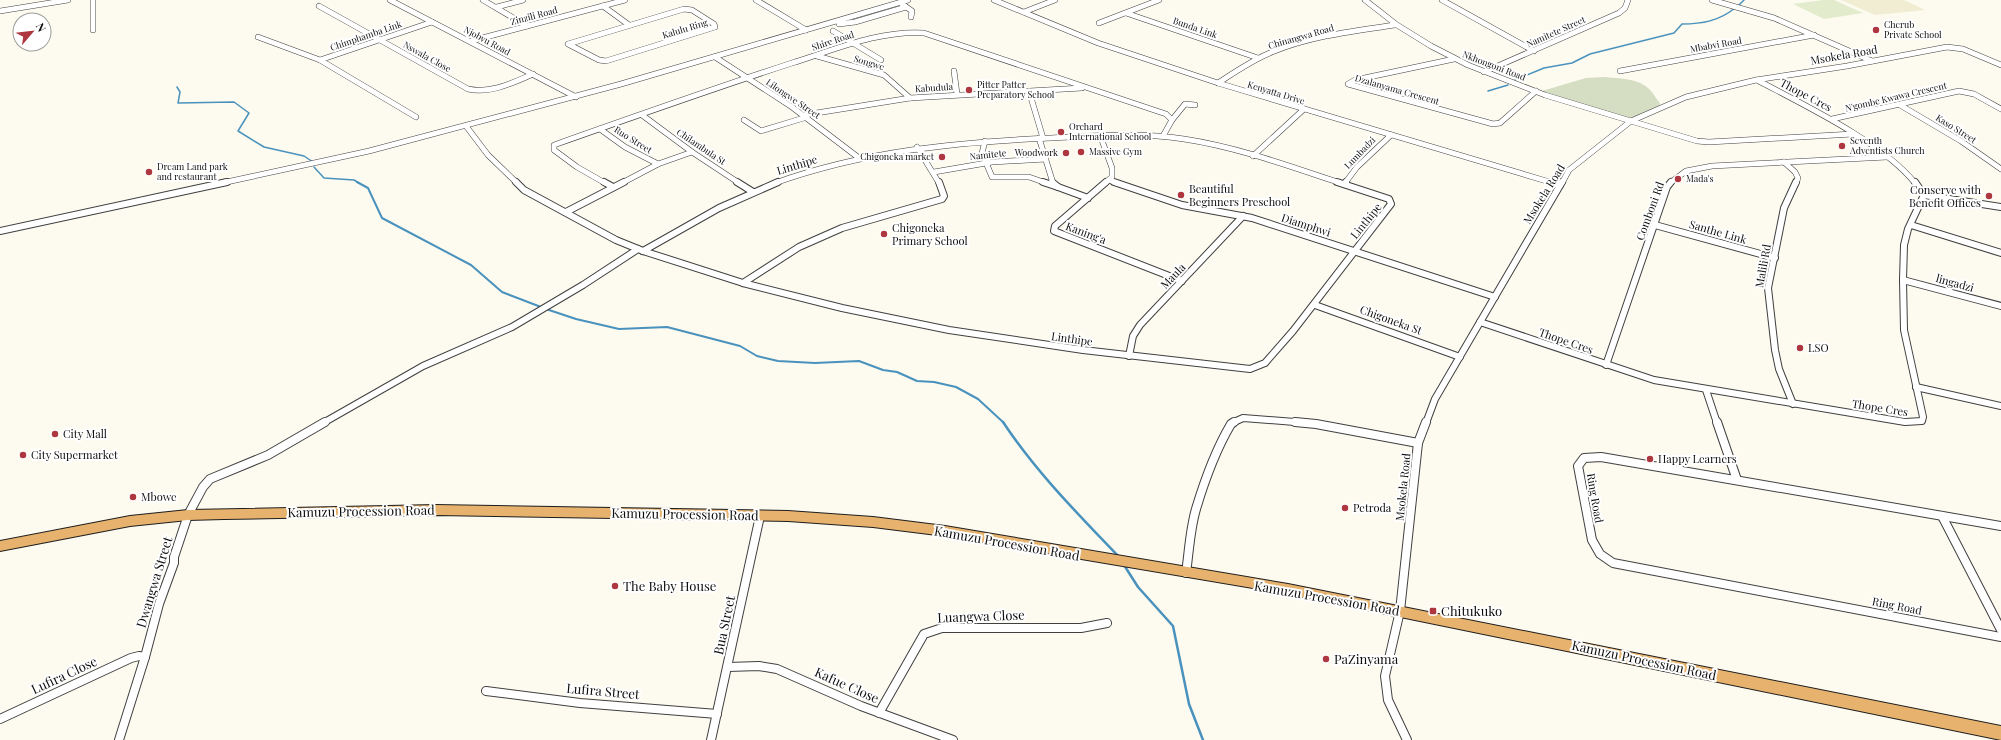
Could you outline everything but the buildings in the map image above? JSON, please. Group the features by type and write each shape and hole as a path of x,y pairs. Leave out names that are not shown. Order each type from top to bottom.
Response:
{"highway":[{"name":"Kamuzu Procession Road","path":"0,546 130,521 188,515 436,510 827,518 903,525 1288,590 1400,611 2001,733"}],"street":[{"path":"0,11 68,0"},
{"path":"93,0 93,30"},
{"name":"Njobvu Road","path":"390,0 576,97"},
{"path":"485,0 528,26"},
{"path":"497,7 523,0"},
{"name":"Zinzili Road","path":"471,41 625,0"},
{"path":"756,0 806,30"},
{"path":"717,59 806,30 908,0"},
{"name":"Kenyatta Drive","path":"994,0 1114,49 1218,83 1560,185"},
{"path":"1024,12 1055,0"},
{"path":"1099,23 1159,0"},
{"name":"Nkhongoni Road","path":"1365,0 1395,25 1454,59 1484,72 1536,91 1631,121 1663,129 1699,142 1852,134"},
{"path":"1442,0 1534,51"},
{"name":"Namitete Street","path":"1484,72 1619,13 1625,8 1628,0"},
{"path":"1712,0 1756,10 1872,61"},
{"path":"900,2 913,13 911,17"},
{"name":"Nswala Close","path":"319,6 471,91 491,90 533,74"},
{"path":"603,6 629,25"},
{"path":"0,231 303,167 576,97 906,7"},
{"name":"Kalulu Ring","path":"686,9 692,10 715,26 710,30 606,61 599,60 568,44 629,25 686,9"},
{"name":"Bunda Link","path":"1126,13 1258,58"},
{"name":"Chimphamba Link","path":"320,60 432,22"},
{"name":"Chinangwa Road","path":"1218,83 1258,58 1327,36 1395,25"},
{"path":"832,31 881,60"},
{"name":"Shire Road","path":"613,187 577,166 553,149 556,144 746,78 853,44 888,35 913,32 924,33 1166,114 1172,120"},
{"name":"Mbabvi Road","path":"1620,71 1814,35"},
{"path":"258,37 320,60"},
{"name":"Msokela Road","path":"1407,740 1388,700 1385,676 1400,611 1418,443 1435,399 1570,170 1631,121 1686,98 1756,80 1952,47 1970,51 2001,65"},
{"name":"Songwe","path":"816,56 884,75 910,98"},
{"name":"Lilongwe Street","path":"717,59 805,116 859,158"},
{"name":"Dzalanyama Crescent","path":"1454,59 1355,80 1348,84 1493,124 1500,123 1536,91"},
{"name":"Chimphamba Link","path":"320,60 416,116"},
{"path":"954,71 957,94"},
{"name":"Thope Cres","path":"1480,322 1654,380 1706,390 1905,422 1919,423 1922,421 1923,417 1904,330 1903,280 1904,245 1924,195 1909,173 1887,157 1832,120 1756,80"},
{"name":"Kabudula","path":"744,120 761,131 805,116 910,98 957,94 1090,89"},
{"path":"1029,91 1052,182 1058,187"},
{"name":"N'gombe Kwawa Crescent","path":"1832,120 1964,91 1974,94 2001,109"},
{"path":"1163,136 1172,120 1185,104 1195,105"},
{"name":"Kaso Street","path":"1900,104 1961,141 2001,169"},
{"path":"1253,156 1304,109"},
{"name":"Chilambula St","path":"642,115 692,152 753,192"},
{"name":"Linthipe","path":"466,126 492,158 524,190 616,240 640,250 743,283 842,308 949,330 1129,356 1256,368 1265,363 1315,305 1391,204 1386,198 1344,184 1253,156 1196,141 1163,136 1100,135 985,141 917,147 859,158 781,180 704,215 640,250"},
{"name":"Ruo Street","path":"600,129 625,147 658,164"},
{"path":"1100,135 1112,168 1112,177 1109,180"},
{"name":"Lumbadzi","path":"1344,184 1357,167 1391,135"},
{"path":"985,141 982,153 986,163 989,166 992,177 1029,177 1088,198"},
{"path":"743,283 799,247 842,228 942,199 944,196 942,188 934,172 917,147"},
{"path":"566,212 658,164 692,152"},
{"name":"Comboni Rd","path":"1606,365 1667,187 1679,174 1696,168 1712,166 1887,157"},
{"name":"Namitete","path":"934,172 956,170 965,166 986,163 1046,159"},
{"name":"Malili Rd","path":"1784,162 1795,172 1798,178 1784,208 1768,288 1779,369 1793,404"},
{"name":"Kaning'a","path":"1109,180 1055,226 1054,230 1182,281"},
{"name":"Diamphwi","path":"1109,180 1176,203 1243,216 1495,297"},
{"path":"1924,195 2001,207"},
{"name":"Maula","path":"1129,356 1135,330 1243,216"},
{"name":"Santhe Link","path":"1655,225 1775,258"},
{"path":"1911,225 2001,252"},
{"name":"Dwangwa Street","path":"119,740 142,656 174,564 174,557 188,515 203,487 210,479 268,455 423,366 512,327 640,250"},
{"name":"lingadzi","path":"1903,280 2001,306"},
{"name":"Chigoneka St","path":"1315,305 1460,357"},
{"path":"1916,386 2001,406"},
{"path":"1706,390 1738,480"},
{"path":"1186,573 1196,509 1200,500 1204,478 1217,448 1231,424 1236,420 1251,418 1316,424 1418,443"},
{"name":"Ring Road","path":"2001,526 1592,456 1585,457 1580,461 1578,466 1592,540 1600,554 1613,563 2001,637"},
{"name":"Bua Street","path":"711,740 760,516"},
{"path":"1942,516 2001,630"},
{"name":"Luangwa Close","path":"879,713 919,640 924,634 932,630 958,627 1081,628 1107,623"},
{"name":"Lufira Close","path":"0,719 131,658 142,656"},
{"name":"Kafue Close","path":"728,667 759,666 777,669 879,713 953,740"},
{"name":"Lufira Street","path":"486,691 580,703 717,714"}],"shaded area":[{"path":"1841,0 1904,0 1925,10 1875,15"}],"green space":[{"path":"1834,0 1863,13 1824,19 1793,4"},
{"path":"1604,77 1627,79 1640,83 1651,91 1660,105 1630,120 1542,91 1586,78"}],"waterway":[{"path":"1739,5 1744,0"},
{"path":"1515,80 1544,68 1572,63 1590,54 1674,33 1682,24 1710,21 1723,16 1735,8"},
{"path":"1488,91 1508,85"},
{"path":"177,87 180,92 178,103 234,102 249,113 238,131 264,147 304,156 313,162"},
{"path":"314,167 324,178 354,180 359,183"},
{"path":"357,182 368,188 382,218 471,265 502,292 541,307"},
{"path":"546,309 576,319 619,329 667,327 740,346 757,356 778,361 815,363 859,361 883,370 897,372 917,381 934,382 956,387 978,399 1003,422"},
{"path":"1003,422 1043,475 1119,557"},
{"path":"1124,565 1138,587 1173,626 1189,704 1203,740"}],"place":[{"name":"Cherub Private School","path":"1876,30"},
{"name":"Pitter Patter Preparatory School","path":"969,90"},
{"name":"Orchard International School","path":"1061,132"},
{"name":"Seventh Adventists Church","path":"1842,146"},
{"name":"Massive Gym","path":"1081,152"},
{"name":"Woodwork","path":"1066,153"},
{"name":"Chigoneka market","path":"942,157"},
{"name":"Dream Land park and restaurant","path":"149,172"},
{"name":"Mada's","path":"1678,179"},
{"name":"Beautiful Beginners Preschool","path":"1181,195"},
{"name":"Conserve with Benefit Offices","path":"1989,196"},
{"name":"Chigoneka Primary School","path":"884,234"},
{"name":"LSO","path":"1800,348"},
{"name":"City Mall","path":"55,434"},
{"name":"City Supermarket","path":"23,455"},
{"name":"Happy Learners","path":"1650,459"},
{"name":"Mbowe","path":"133,497"},
{"name":"Petroda","path":"1345,508"},
{"name":"The Baby House","path":"615,586"},
{"name":"Chitukuko","path":"1433,611"},
{"name":"PaZinyama","path":"1326,659"}]}
